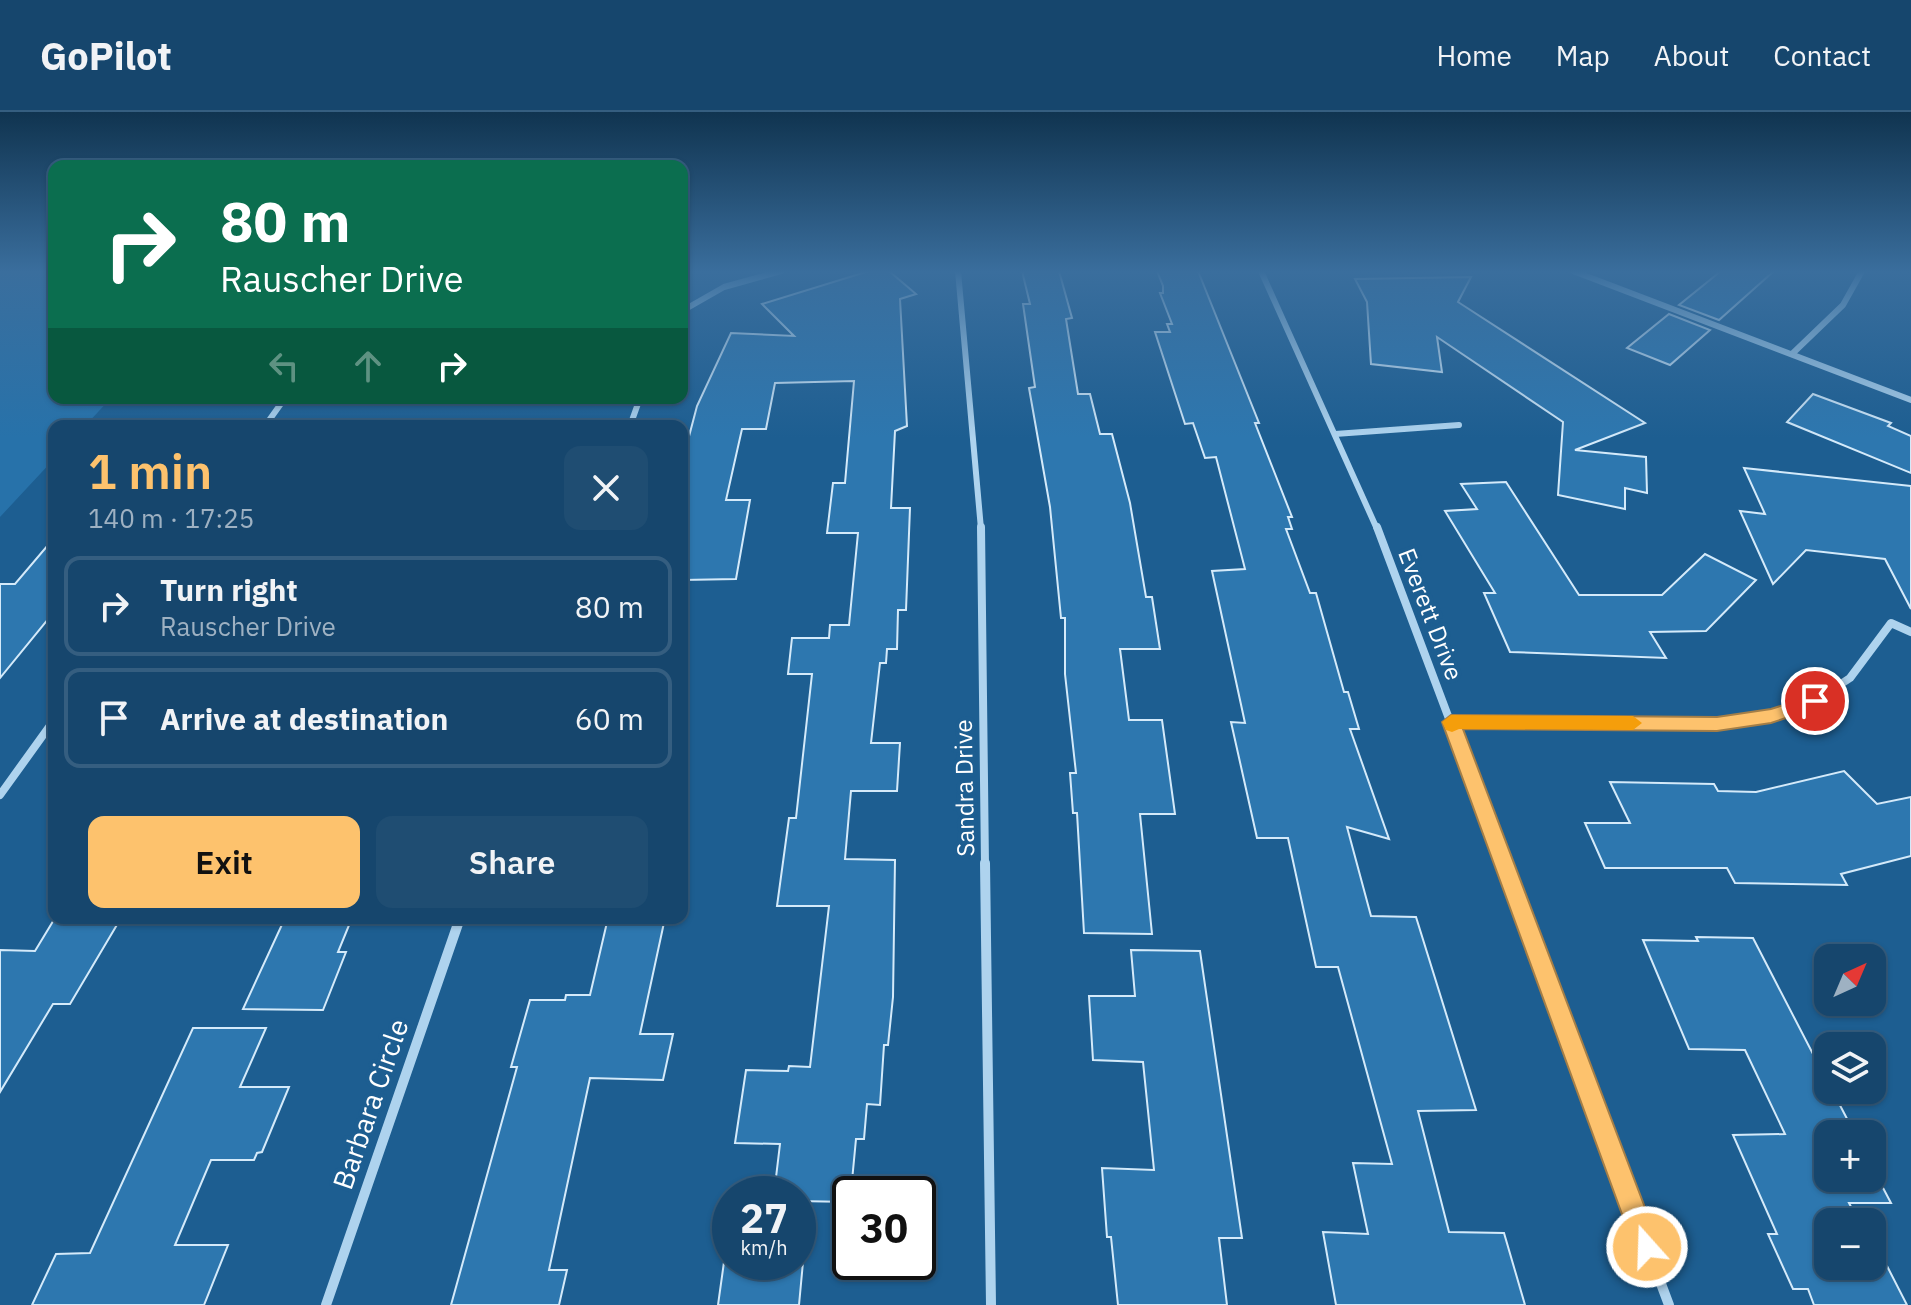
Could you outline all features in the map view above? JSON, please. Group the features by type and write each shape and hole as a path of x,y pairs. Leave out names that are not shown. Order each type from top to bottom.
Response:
{"street":[{"name":"Sandra Drive","path":"963,327 981,514 991,1305"},
{"name":"Everett Drive","path":"1286,327 1371,512 1669,1305"},
{"path":"1720,327 1911,400"},
{"path":"1792,354 1819,327"},
{"path":"1335,434 1459,425"},
{"path":"1451,722 1717,724 1771,716 1815,701 1850,678 1891,623 1911,632"},
{"path":"0,795 48,728"},
{"name":"Barbara Circle","path":"326,1305 458,924"}],"shaded area":[{"path":"0,327 48,327 48,404 105,404 91,420 48,420 48,465 0,517"}],"building":[{"path":"785,327 902,327 907,426 895,431 891,508 910,508 906,610 898,610 897,649 887,649 886,663 880,663 871,743 900,743 897,791 851,791 845,859 895,860 893,997 888,1045 884,1045 880,1105 867,1104 864,1139 856,1139 852,1176 832,1176 832,1202 816,1201 816,1176 776,1176 780,1144 735,1143 746,1070 788,1071 789,1066 810,1067 829,906 777,906 789,818 796,818 812,674 788,674 792,638 829,638 830,625 849,625 858,533 827,533 833,483 845,483 854,381 775,383 766,429 742,429 726,500 750,500 736,579 688,580 688,440 697,406 731,333 794,336"},
{"path":"1026,327 1067,327 1078,394 1090,394 1100,434 1112,434 1130,503 1146,597 1152,597 1160,649 1120,649 1129,720 1162,720 1175,814 1140,814 1152,934 1084,933 1077,813 1073,813 1070,773 1076,773 1065,674 1065,618 1061,618 1050,507 1029,388 1035,387"},
{"path":"1168,327 1220,327 1259,423 1255,423 1292,517 1288,517 1292,529 1286,529 1310,593 1316,593 1344,692 1348,692 1359,729 1350,729 1389,839 1347,827 1371,916 1416,917 1476,1110 1418,1111 1449,1232 1504,1233 1525,1305 1336,1305 1323,1232 1368,1234 1353,1163 1392,1164 1338,967 1316,967 1288,838 1257,838 1231,722 1245,723 1212,571 1245,569 1216,457 1205,458 1193,423 1185,424 1155,332 1170,332"},
{"path":"1369,327 1496,327 1645,423 1575,450 1646,457 1647,493 1625,488 1625,509 1558,495 1563,422 1437,337 1442,372 1371,364"},
{"path":"1653,327 1701,327 1710,330 1670,365 1627,348"},
{"path":"1813,394 1891,423 1888,426 1911,436 1911,473 1787,422"},
{"path":"1744,468 1911,486 1911,609 1885,559 1806,550 1773,584 1740,511 1765,514"},
{"path":"1506,482 1579,595 1662,595 1705,554 1756,580 1706,631 1650,632 1666,658 1510,652 1484,593 1495,593 1445,511 1477,509 1461,484"},
{"path":"48,545 48,619 0,678 0,584 15,584"},
{"path":"1844,771 1877,804 1911,797 1911,856 1841,874 1847,885 1735,883 1727,868 1605,868 1585,823 1630,823 1610,782 1714,784 1718,791 1756,792"},
{"path":"51,924 117,924 70,1004 53,1004 0,1092 0,950 35,951"},
{"path":"282,924 350,924 338,952 346,952 323,1010 243,1009"},
{"path":"607,924 664,924 640,1034 673,1034 663,1080 590,1078 549,1270 567,1270 559,1305 451,1305 517,1067 511,1067 530,1000 565,1000 566,995 590,995"},
{"path":"1696,937 1753,938 1814,1056 1814,1104 1839,1104 1848,1120 1814,1120 1814,1192 1885,1192 1891,1203 1849,1203 1852,1208 1814,1208 1814,1280 1886,1280 1887,1266 1907,1305 1814,1305 1808,1289 1793,1289 1768,1234 1777,1234 1733,1135 1785,1134 1745,1050 1689,1049 1643,940 1698,941"},
{"path":"1131,950 1200,951 1242,1238 1219,1238 1227,1305 1118,1305 1111,1237 1107,1237 1102,1168 1154,1170 1143,1062 1093,1060 1089,996 1135,996"},
{"path":"193,1028 266,1028 240,1087 289,1087 262,1152 257,1153 254,1160 211,1160 175,1245 228,1245 204,1305 32,1305 56,1254 90,1253"},
{"path":"721,1280 801,1280 799,1305 718,1305"}],"slow traffic":[{"path":"1452,725 1451,722 1633,723"}],"route":[{"path":"1647,1247 1451,722 1717,724 1771,716 1815,701"}]}
